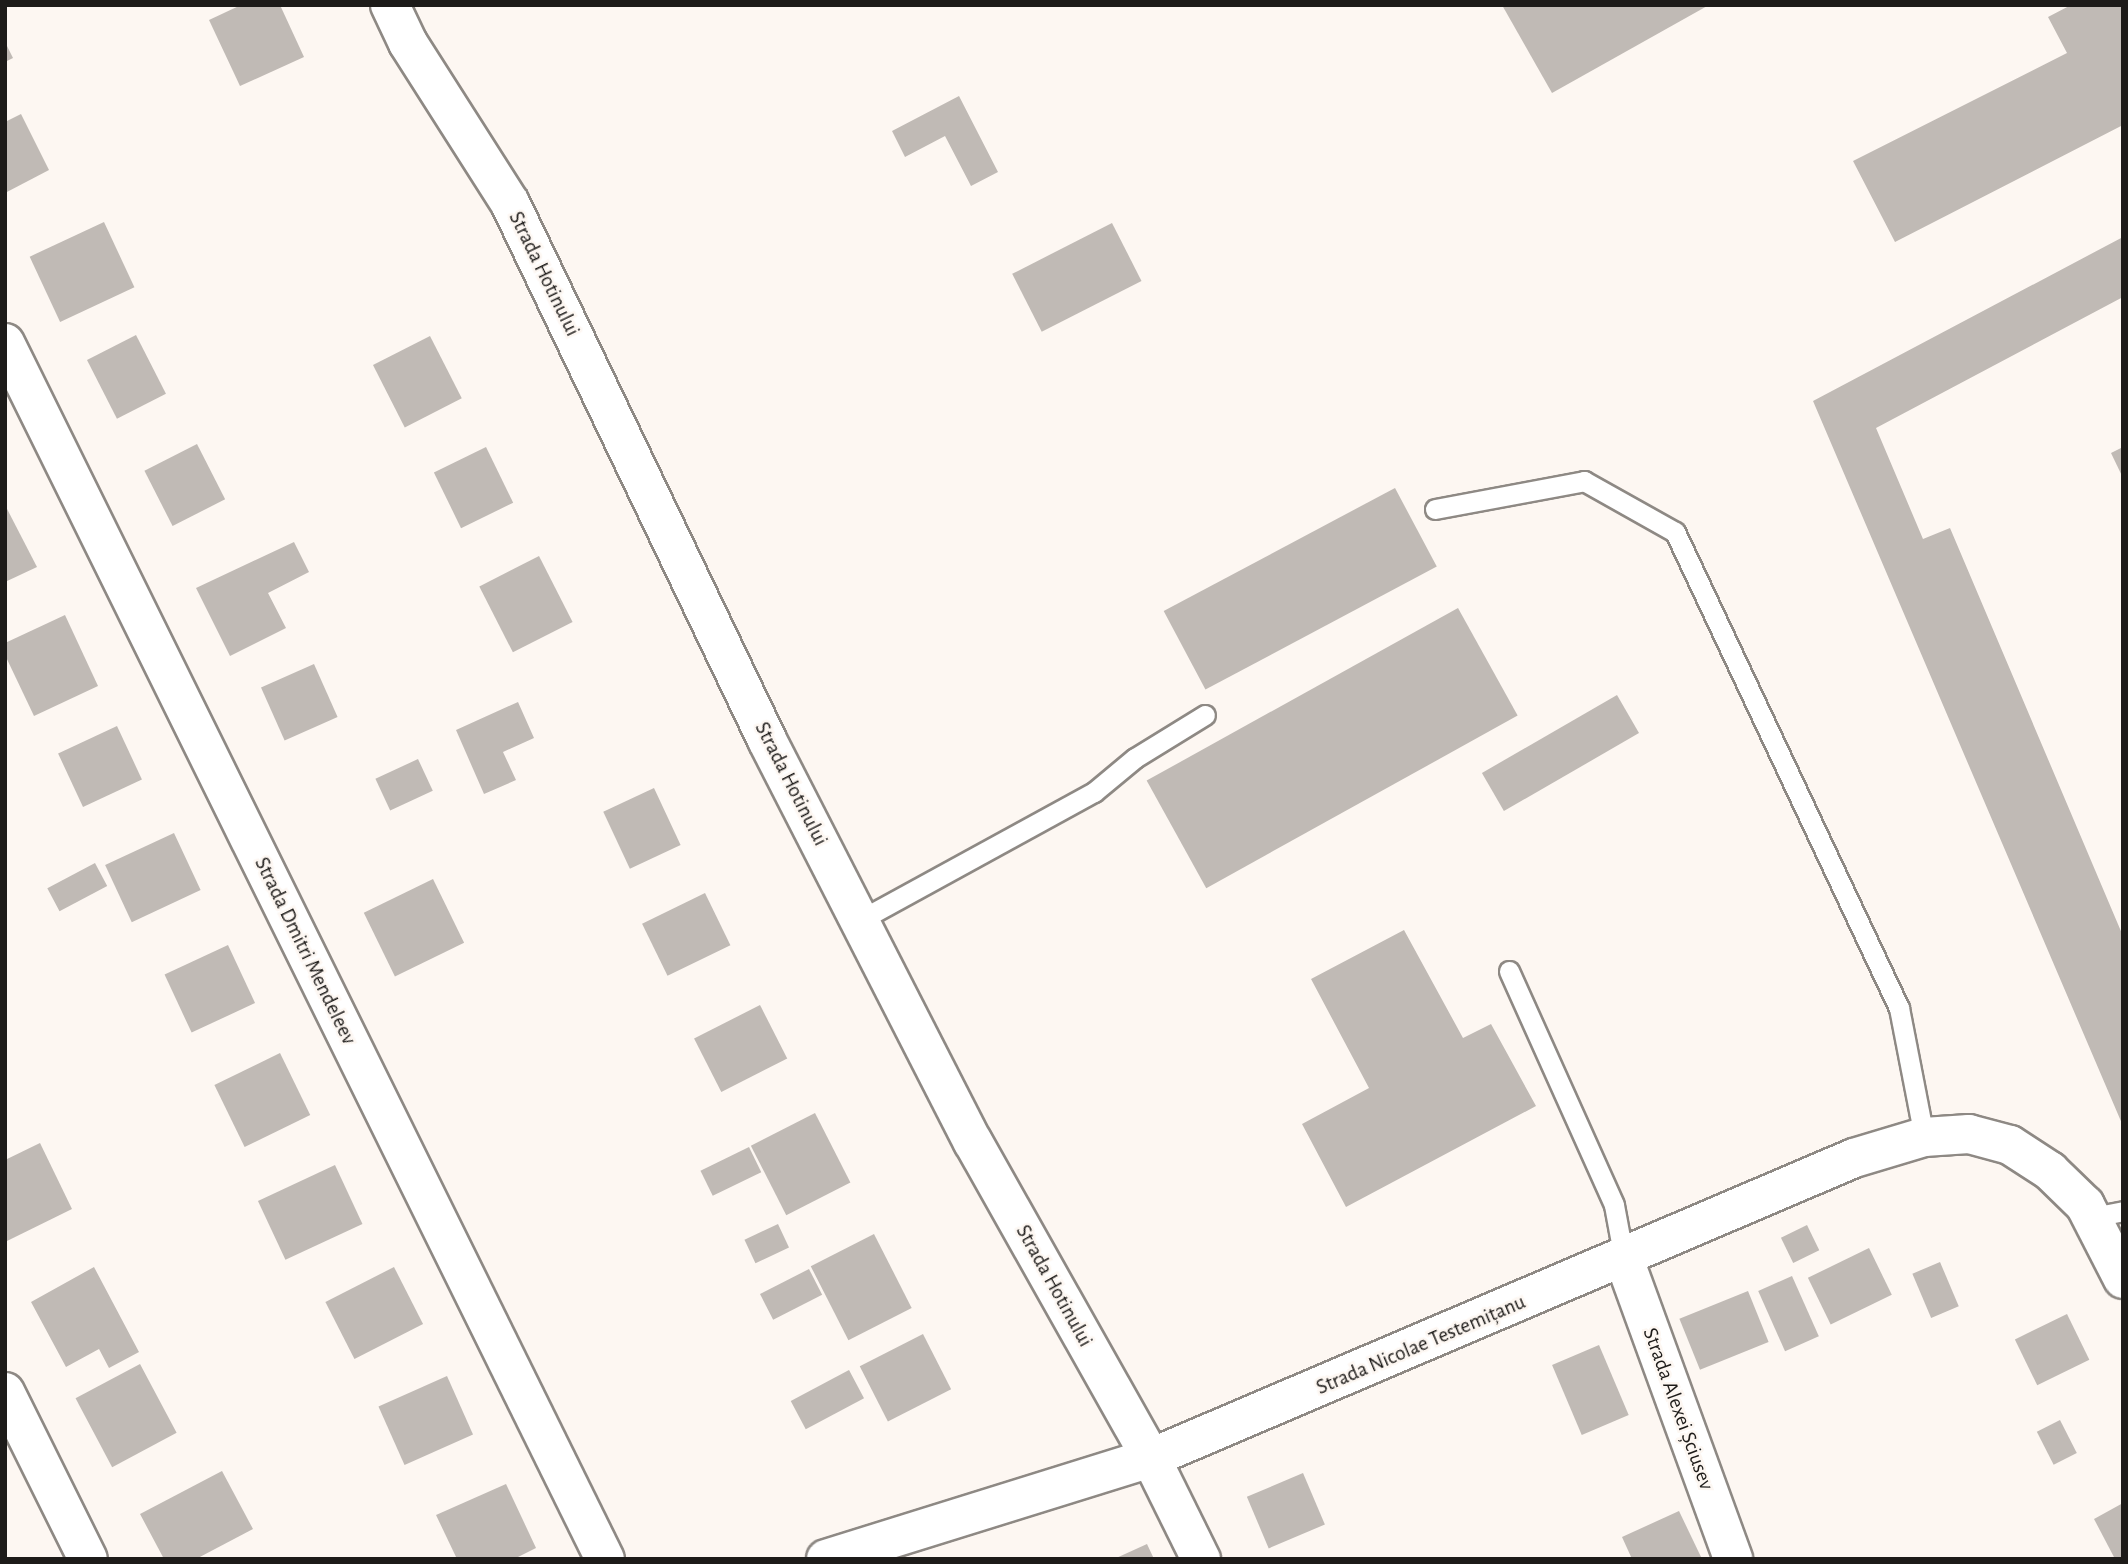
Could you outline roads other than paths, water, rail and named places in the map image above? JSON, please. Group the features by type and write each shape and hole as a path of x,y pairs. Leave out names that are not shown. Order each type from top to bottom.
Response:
{"street":[{"name":"Strada Hotinului","path":"390,5 408,43 510,203 767,740 973,1142 1151,1458 1201,1559"},
{"name":"Strada Dmitri Mendeleev","path":"5,343 604,1559"},
{"name":"Strada Nicolae Testemițanu","path":"826,1559 1151,1458 1624,1259 1854,1158 1924,1137 1969,1134 2010,1145 2050,1171 2108,1214 2123,1279"},
{"name":"Strada Alexei Șciusev","path":"1624,1259 1733,1559"},
{"path":"5,1392 88,1559"}],"lane":[{"path":"1435,509 1584,481 1675,532 1899,1009 1924,1137"},
{"path":"860,920 1094,792 1135,758 1205,715"},
{"path":"1509,971 1614,1205 1624,1259"}]}
